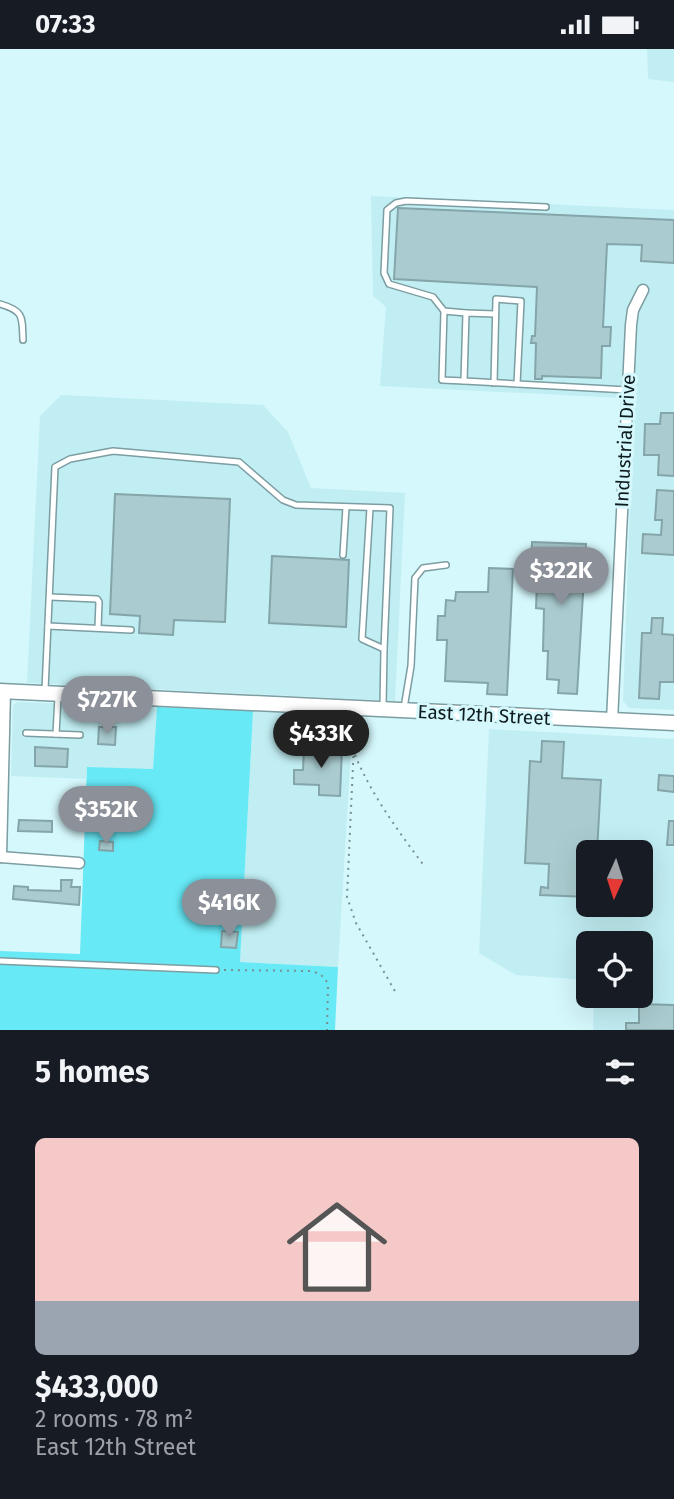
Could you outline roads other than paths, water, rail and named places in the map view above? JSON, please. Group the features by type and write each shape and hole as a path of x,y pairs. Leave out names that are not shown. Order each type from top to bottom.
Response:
{"street":[{"name":"Industrial Drive","path":"612,721 633,310 643,290"},
{"name":"East 12th Street","path":"3,691 674,723"},
{"path":"3,691 0,857 79,863"}],"lane":[{"path":"546,207 406,201 387,209 384,273 390,284 433,296 444,311 442,380 628,390"},
{"path":"494,383 496,299 521,301 517,384"},
{"path":"0,304 16,309 22,317 23,340"},
{"path":"444,311 495,314"},
{"path":"464,381 466,313"},
{"path":"56,734 48,626 55,467 70,459 113,451 240,462 283,500 296,505 390,508 383,711"},
{"path":"343,555 346,507"},
{"path":"370,508 362,639 384,649"},
{"path":"404,711 411,666 415,578 423,568 446,565"},
{"path":"50,597 97,599 98,628"},
{"path":"48,626 131,630"},
{"path":"26,733 80,735"},
{"path":"0,961 216,970"}]}
